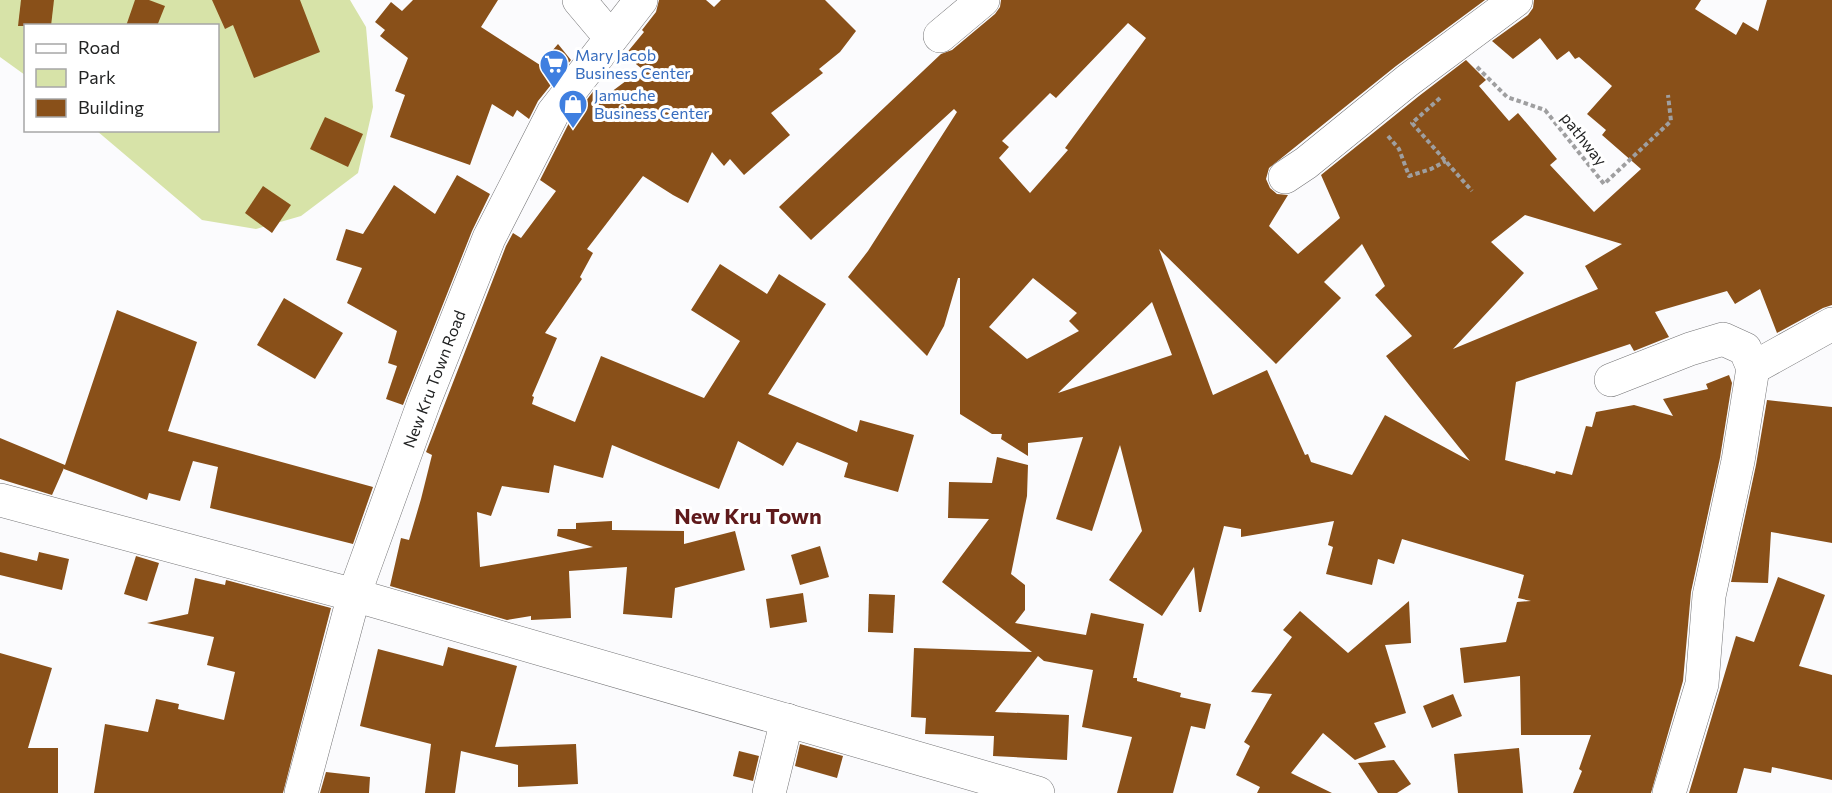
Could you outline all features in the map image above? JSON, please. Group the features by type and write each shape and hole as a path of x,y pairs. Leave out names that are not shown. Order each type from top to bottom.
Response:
{"street":[{"path":"579,0 612,38"},
{"name":"New Kru Town Road","path":"300,793 354,595 424,402 489,238 553,113 641,0"},
{"path":"940,36 983,0"},
{"path":"1285,177 1306,163 1366,114 1467,62 1516,0"},
{"path":"1753,368 1832,324"},
{"path":"1611,380 1690,349 1723,339 1745,349 1753,368 1738,460 1709,596 1702,684 1669,793"},
{"path":"0,500 354,595 1038,793"},
{"path":"769,793 787,720"}],"path":[{"name":"pathway","path":"1467,62 1507,97 1545,110 1604,184 1671,121 1668,95"},
{"path":"1444,95 1412,123 1472,191"},
{"path":"1366,114 1380,126 1399,149 1410,176 1446,161"}],"green space":[{"path":"0,0 350,0 366,27 373,107 358,173 301,216 256,229 202,220 98,132 219,132 219,24 24,24 24,74 0,57"}],"building":[{"path":"21,0 54,0 51,24 18,26"},
{"path":"135,0 149,0 165,6 158,24 127,24"},
{"path":"212,0 300,0 320,52 254,78 233,25 225,29"},
{"path":"413,0 498,0 481,27 540,65 558,44 571,60 538,101 529,119 517,110 513,117 492,104 470,165 390,137 405,95 395,91 408,58 380,36 385,30 375,22 391,2 402,11"},
{"path":"659,0 706,0 714,7 721,0 825,0 856,31 840,52 819,69 823,73 771,113 790,135 744,175 730,159 724,166 712,152 688,203 643,176 587,249 593,253 580,277 582,279 545,333 557,338 532,396 534,397 532,404 575,422 601,356 704,398 740,341 691,310 720,264 767,294 779,274 826,304 768,394 857,432 860,420 914,435 898,492 844,477 848,463 797,442 783,466 738,441 719,489 612,445 603,478 554,465 549,493 502,486 491,516 477,512 480,567 593,547 557,536 558,529 576,529 576,523 612,521 612,530 684,531 684,544 735,531 745,570 675,588 672,618 623,614 627,567 569,571 571,618 531,620 531,616 507,620 390,586 401,538 409,540 421,499 432,455 426,452 506,246 513,233 521,238 556,191 540,180 569,123 595,89 603,98 642,69 625,55 644,32 642,30 656,12"},
{"path":"1001,0 1485,0 1396,66 1269,168 1266,179 1270,188 1277,194 1288,195 1269,226 1298,254 1340,218 1321,175 1466,60 1486,80 1479,86 1509,121 1518,113 1557,159 1550,165 1594,212 1641,169 1602,135 1606,130 1587,114 1612,86 1579,57 1575,59 1569,51 1557,60 1540,38 1513,59 1492,41 1528,15 1533,8 1534,0 1701,0 1695,9 1736,35 1743,22 1758,31 1767,0 1832,0 1832,305 1777,333 1760,289 1735,304 1727,291 1655,312 1669,337 1634,351 1630,344 1516,382 1505,460 1555,474 1556,471 1572,475 1586,426 1592,427 1596,412 1634,405 1673,416 1663,399 1708,389 1706,384 1729,375 1732,383 1720,458 1691,592 1683,681 1651,793 1573,793 1582,771 1579,769 1591,735 1521,735 1520,676 1464,683 1460,648 1506,642 1517,602 1531,601 1518,598 1524,575 1402,539 1394,564 1378,559 1372,585 1326,574 1333,547 1328,545 1334,521 1241,537 1241,529 1224,526 1201,612 1199,612 1194,567 1162,616 1109,580 1142,531 1120,445 1092,531 1056,519 1083,437 1028,443 1028,456 1001,439 1002,434 992,434 960,414 960,278 958,278 944,326 927,356 848,277 868,251 957,112 954,109 811,240 779,207 941,54 952,50 995,14 1000,7","holes":["1128,23 1146,38 1065,148 1068,150 1030,193 999,158 1009,147 1002,141 1050,93 1056,98","1525,215 1622,244 1585,266 1598,289 1453,349 1524,273 1491,242","1362,244 1385,286 1375,295 1412,336 1386,356 1470,461 1385,415 1352,475 1311,462 1308,454 1305,455 1267,370 1213,395 1159,249 1276,364 1341,298 1324,282","1033,278 1077,313 1069,321 1079,331 1027,359 989,327","1152,302 1172,355 1058,393"]},
{"path":"325,117 363,134 348,167 310,149"},
{"path":"457,175 490,194 472,231 403,405 386,399 397,366 388,363 397,331 347,303 362,268 336,260 346,229 363,234 394,185 435,214"},
{"path":"263,186 291,205 272,233 245,213"},
{"path":"284,298 343,333 315,379 257,345"},
{"path":"117,310 197,342 168,431 373,487 353,544 210,508 218,467 193,461 180,501 149,493 147,500 64,468 52,495 0,479 0,438 65,465"},
{"path":"1767,400 1832,407 1832,543 1771,532 1768,583 1731,582 1756,465"},
{"path":"997,457 1028,465 1027,496 1011,574 1025,585 1025,610 1015,623 1086,635 1091,613 1144,624 1133,678 1181,693 1180,697 1211,704 1205,729 1191,726 1173,793 1117,793 1132,737 1082,727 1093,670 1044,661 1038,656 995,712 1069,715 1067,760 993,756 994,736 925,734 926,718 911,717 914,648 1032,652 942,582 989,519 948,518 949,482 992,483"},
{"path":"820,546 829,577 800,585 791,555"},
{"path":"0,552 37,561 39,552 69,559 62,590 0,575"},
{"path":"136,556 159,563 147,601 124,594"},
{"path":"1778,577 1825,595 1799,666 1832,675 1832,780 1772,767 1771,773 1744,768 1737,793 1689,793 1736,636 1754,642"},
{"path":"195,578 225,585 226,580 331,608 283,793 94,793 105,724 148,732 156,699 179,704 178,709 224,720 235,672 207,665 214,637 147,623 188,614"},
{"path":"803,593 807,622 770,628 766,599"},
{"path":"869,594 895,595 893,633 868,632"},
{"path":"1409,601 1411,643 1385,645 1406,713 1374,723 1386,747 1355,760 1323,733 1291,773 1332,793 1257,793 1260,787 1236,775 1250,746 1244,742 1272,694 1251,692 1292,637 1283,630 1300,611 1348,653"},
{"path":"448,647 517,666 495,747 576,744 578,784 518,787 518,765 461,751 455,793 425,793 431,744 360,726 378,649 443,666"},
{"path":"0,653 52,668 28,748 58,748 58,793 0,793"},
{"path":"1453,694 1462,716 1432,728 1423,706"},
{"path":"800,744 843,756 837,778 795,766"},
{"path":"1519,748 1523,793 1458,793 1454,754"},
{"path":"739,751 759,756 753,781 733,776"},
{"path":"1394,760 1411,784 1397,793 1378,793 1358,763"},
{"path":"326,772 370,777 369,793 320,793"}],"place":[{"name":"Mary Jacob Business Center","path":"554,90"},
{"name":"Jamuche Business Center","path":"573,130"}],"district":[{"name":"New Kru Town","path":"748,516"}]}
